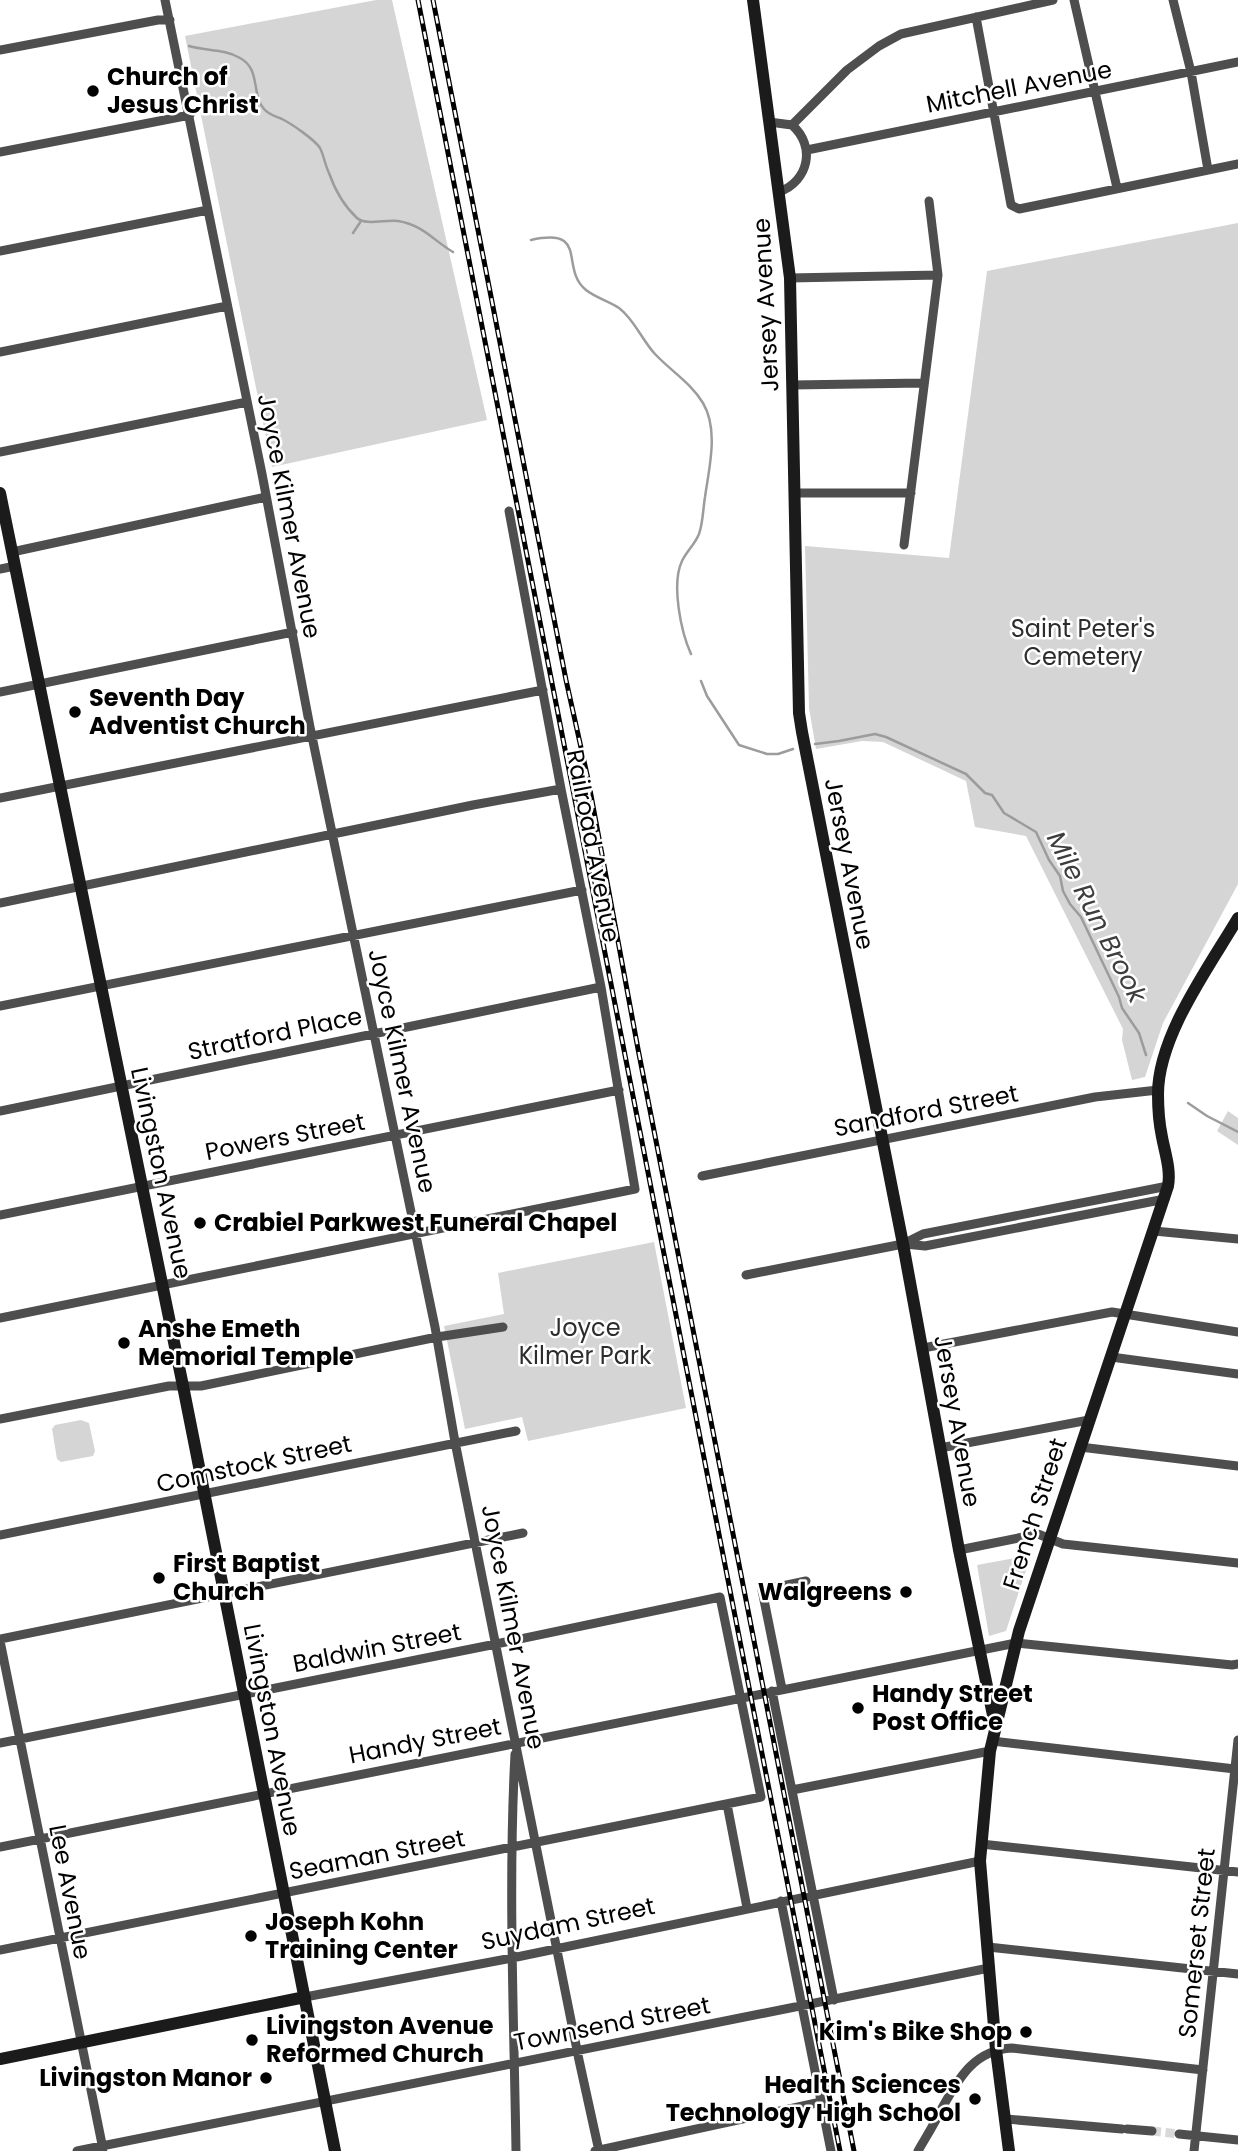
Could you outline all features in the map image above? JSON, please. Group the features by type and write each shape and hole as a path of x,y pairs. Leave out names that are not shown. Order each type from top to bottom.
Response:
{"main road":[{"name":"Jersey Avenue","path":"754,0 790,278 800,723 995,1725"},
{"name":"Livingston Avenue","path":"0,493 183,1386 335,2151"},
{"name":"French Street","path":"1009,2151 996,2050 980,1861 991,1746 1016,1643 1049,1538 1166,1192 1170,1176 1160,1124 1158,1090 1162,1066 1176,1026 1238,918"},
{"name":"Suydam Street","path":"0,2059 304,1997"}],"street":[{"name":"Joyce Kilmer Avenue","path":"165,0 437,1337 455,1442 597,2151"},
{"path":"792,125 847,70 879,46 901,34 1053,0"},
{"path":"1074,0 1117,188"},
{"path":"1174,0 1191,72 1208,170"},
{"path":"976,17 1011,205 1019,209 1238,164"},
{"path":"0,50 170,20"},
{"name":"Mitchell Avenue","path":"807,150 1238,62"},
{"path":"0,152 190,114"},
{"path":"769,122 792,125 800,133 807,150 802,174 794,184 779,192"},
{"path":"904,545 938,275 929,201"},
{"path":"0,251 208,210"},
{"path":"790,278 938,275"},
{"path":"0,352 227,306"},
{"path":"792,386 923,383"},
{"path":"0,452 247,402"},
{"path":"794,493 911,493"},
{"path":"12,552 266,497"},
{"name":"Railroad Avenue","path":"416,1234 635,1189 601,987 509,511"},
{"path":"0,569 15,566"},
{"path":"0,692 293,632"},
{"path":"0,798 543,690"},
{"path":"0,903 561,789"},
{"path":"0,1006 582,890"},
{"name":"Stratford Place","path":"0,1111 601,987"},
{"name":"Powers Street","path":"0,1215 620,1090"},
{"name":"Sandford Street","path":"702,1176 1096,1097 1158,1090"},
{"path":"746,1275 903,1244 923,1234 1022,1214 1166,1192"},
{"path":"903,1244 925,1246 1024,1226 1166,1192"},
{"path":"1022,1214 1024,1226"},
{"path":"1154,1231 1238,1239"},
{"path":"0,1318 416,1234"},
{"path":"923,1348 1112,1312 1238,1332"},
{"path":"0,1419 169,1386 201,1386 437,1337 503,1327"},
{"path":"1111,1357 1238,1374"},
{"path":"940,1448 1088,1420"},
{"name":"Comstock Street","path":"0,1535 516,1431"},
{"path":"1080,1447 1238,1465"},
{"path":"0,1640 523,1533"},
{"path":"960,1550 1038,1534 1063,1544 1238,1563"},
{"path":"806,1581 762,1590 792,1790 834,2000"},
{"name":"Baldwin Street","path":"0,1743 720,1597 742,1697"},
{"name":"Lee Avenue","path":"0,1640 103,2148"},
{"name":"Handy Street","path":"0,1847 1016,1643 1238,1664"},
{"name":"Seaman Street","path":"0,1950 761,1797 742,1697"},
{"name":"Somerset Street","path":"1194,2151 1238,1740"},
{"path":"516,1742 512,1847 516,2151"},
{"path":"792,1790 991,1746 1235,1769"},
{"path":"727,1804 747,1908"},
{"path":"981,1844 1238,1872"},
{"name":"Suydam Street","path":"304,1997 512,1958 980,1861"},
{"path":"781,1901 831,2151"},
{"path":"988,1947 1238,1974"},
{"name":"Townsend Street","path":"77,2151 103,2148 989,1968"},
{"path":"918,2151 961,2075 980,2057 996,2050 1012,2048 1203,2070"},
{"path":"597,2151 821,2102"},
{"path":"1006,2119 1152,2132"},
{"path":"1179,2134 1238,2140"}],"green space":[{"path":"376,0 392,0 487,420 272,467 185,36"},
{"name":"Saint Peter's Cemetery","path":"1238,223 1238,884 1163,1023 1145,1077 1132,1080 1122,1040 1123,1029 1026,836 975,827 966,781 883,742 862,741 816,749 809,708 805,546 949,558 987,271"},
{"path":"1228,1111 1238,1118 1238,1145 1217,1131"},
{"name":"Joyce Kilmer Park","path":"654,1242 686,1408 528,1441 522,1417 465,1429 444,1326 504,1314 498,1273"},
{"path":"81,1420 89,1423 95,1451 93,1456 61,1462 57,1459 52,1429 55,1425"},
{"path":"1031,1555 1006,1631 989,1636 977,1565"}],"waterway":[{"name":"Mile Run Brook","path":"189,46 228,53 247,63 264,109 297,128 317,145 337,192 357,218 366,222 407,223 453,252"},
{"path":"353,233 361,221"},
{"name":"Mile Run Brook","path":"531,240 561,239 567,244 578,281 590,293 624,313 655,354 698,396 708,414 712,449 701,525 697,538 682,561 677,582 681,621 691,654"},
{"name":"Mile Run Brook","path":"701,681 707,696 739,745 767,754 793,749"},
{"name":"Mile Run Brook","path":"815,744 875,734 886,737 966,774 985,793 992,795 1004,813 1036,832 1060,876 1063,891 1081,917 1122,1008 1139,1033 1146,1055"},
{"name":"Mile Run Brook","path":"1188,1103 1238,1132"}],"tunnel":[{"path":"1152,2131 1179,2134"}],"railway":[{"path":"418,0 840,2151"},
{"path":"433,0 566,680 588,779 638,1049 854,2151"}],"place":[{"name":"Church of Jesus Christ","path":"93,91"},
{"name":"Seventh Day Adventist Church","path":"75,712"},
{"name":"Crabiel Parkwest Funeral Chapel","path":"200,1223"},
{"name":"Anshe Emeth Memorial Temple","path":"124,1343"},
{"name":"First Baptist Church","path":"159,1578"},
{"name":"Walgreens","path":"906,1592"},
{"name":"Handy Street Post Office","path":"858,1708"},
{"name":"Joseph Kohn Training Center","path":"251,1936"},
{"name":"Kim's Bike Shop","path":"1026,2032"},
{"name":"Livingston Avenue Reformed Church","path":"252,2040"},
{"name":"Livingston Manor","path":"266,2078"},
{"name":"Health Sciences Technology High School","path":"975,2099"}]}
